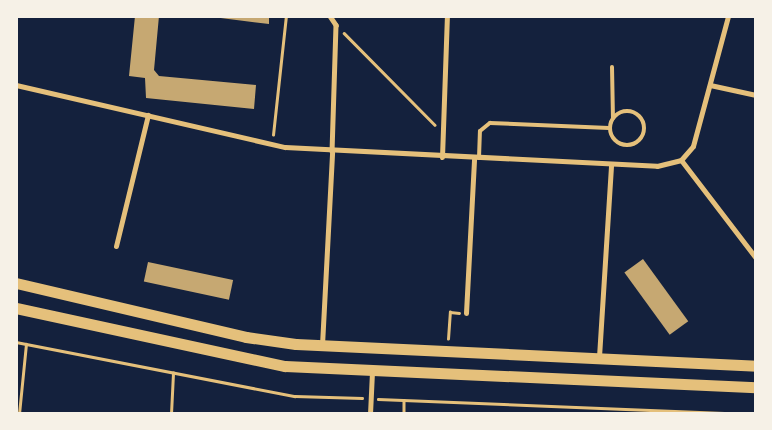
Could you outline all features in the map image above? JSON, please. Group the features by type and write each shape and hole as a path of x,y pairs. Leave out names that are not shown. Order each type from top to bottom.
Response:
{"main road":[{"path":"16,283 246,337 322,345 756,366"},
{"path":"16,308 285,366 756,387"}],"street":[{"path":"322,345 332,152 336,25 330,16"},
{"path":"442,157 447,16"},
{"path":"16,85 272,144 332,152 657,166 681,160 698,133 728,16"},
{"path":"710,85 756,95"},
{"path":"116,246 148,115"},
{"path":"466,313 476,158"},
{"path":"681,160 756,258"},
{"path":"599,358 611,164"},
{"path":"370,414 372,371"}],"lane":[{"path":"612,67 613,118 610,128 616,142 625,145 643,135 643,124 637,114 622,112 613,118"},
{"path":"476,158 480,131 490,123 610,128"}],"path":[{"path":"272,144 286,16"},
{"path":"336,25 442,133"},
{"path":"447,351 450,312 466,313"},
{"path":"16,342 295,396 749,414"},
{"path":"18,412 26,344"},
{"path":"171,414 173,372"},
{"path":"404,400 404,414"},
{"path":"629,409 629,414"}],"building":[{"path":"135,16 159,16 154,70 159,76 256,85 254,109 146,98 145,78 129,76"},
{"path":"205,16 269,16 269,24"},
{"path":"643,259 688,321 670,335 624,273"},
{"path":"148,262 233,280 229,300 144,282"}]}
